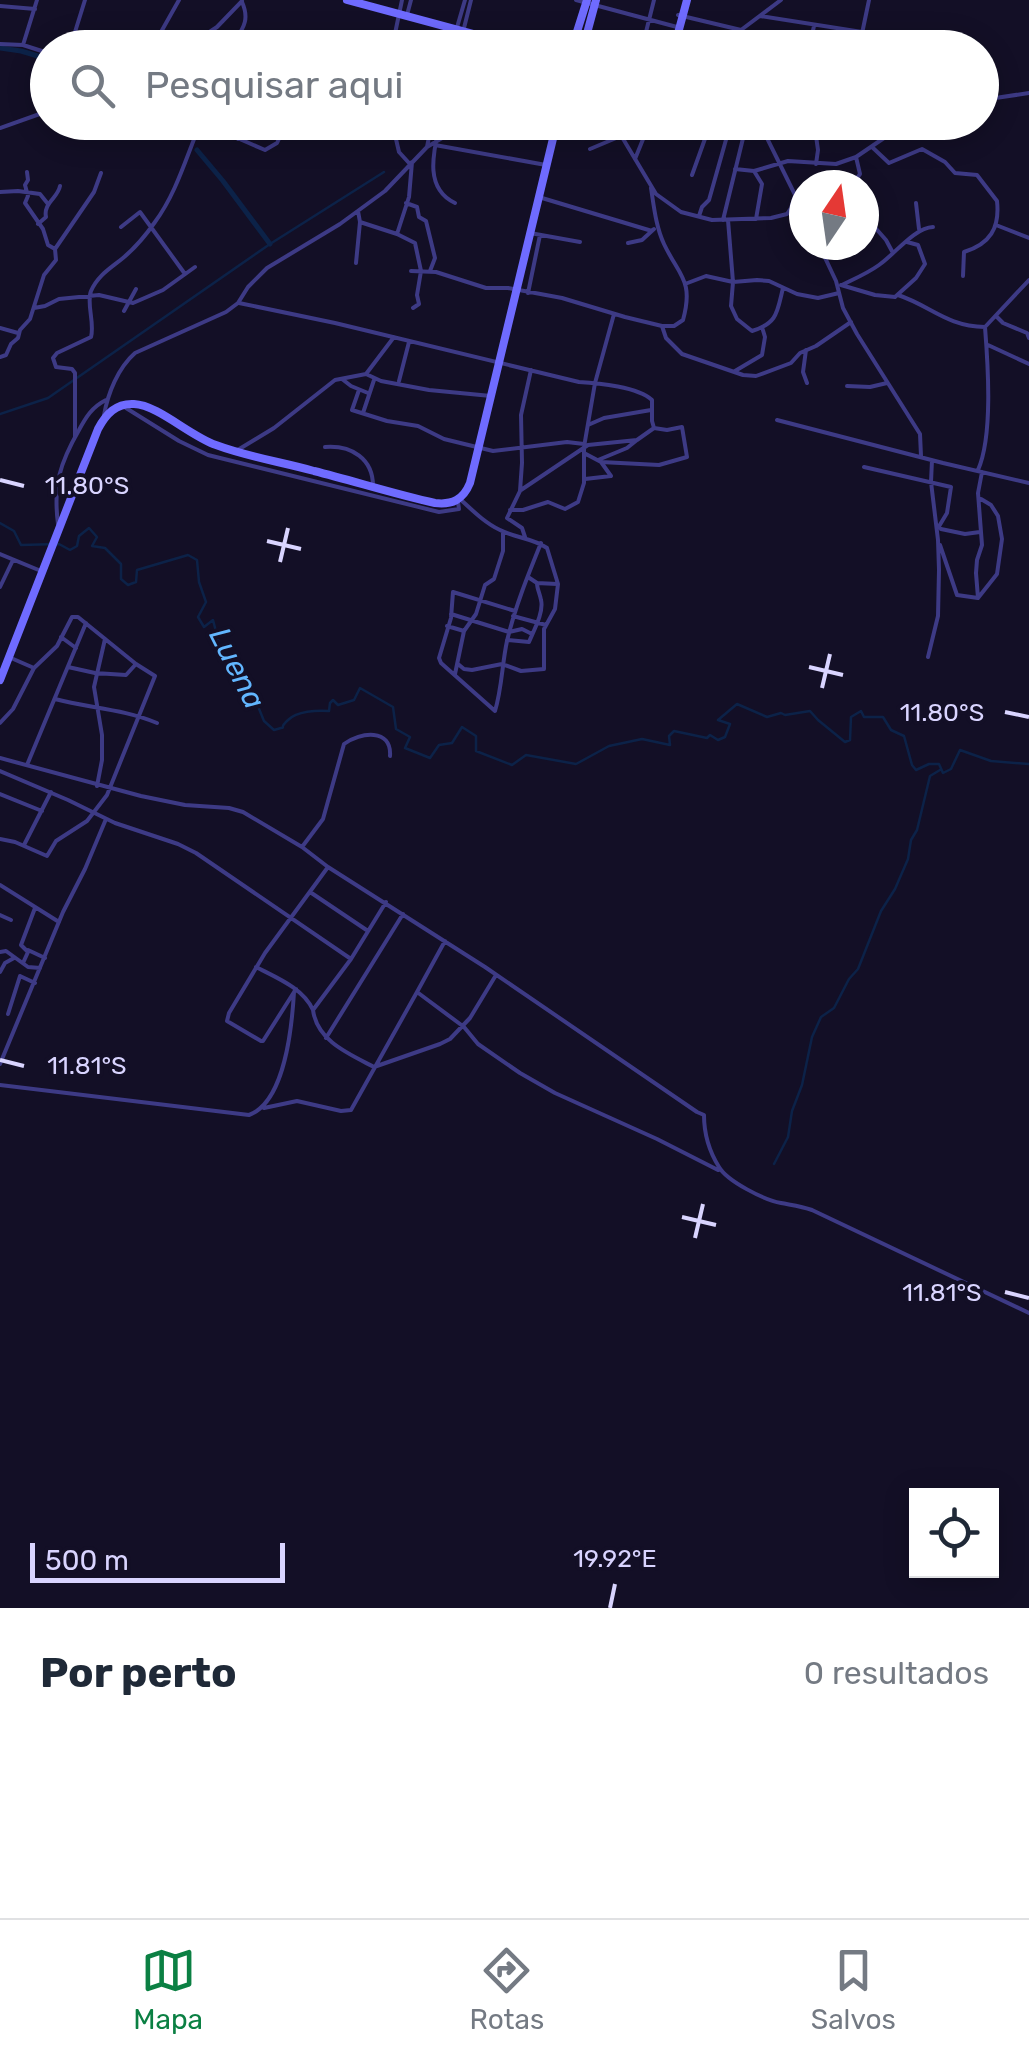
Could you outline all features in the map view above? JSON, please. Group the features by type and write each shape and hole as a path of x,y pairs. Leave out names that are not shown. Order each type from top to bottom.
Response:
{"main road":[{"path":"347,0 457,30"},
{"path":"676,30 684,0"},
{"path":"579,30 591,2"},
{"path":"587,30 591,2"},
{"path":"0,680 103,419 122,405 152,408 202,440 234,452 434,503 459,500 468,489 517,290 535,234 552,140"}],"street":[{"path":"23,46 38,0"},
{"path":"76,30 86,0"},
{"path":"162,30 179,0"},
{"path":"212,30 242,0 247,14 241,30"},
{"path":"402,0 403,14"},
{"path":"398,30 410,0"},
{"path":"460,30 468,0"},
{"path":"576,0 677,27"},
{"path":"647,30 654,0"},
{"path":"680,15 741,30 781,0"},
{"path":"862,30 869,0"},
{"path":"0,6 35,8"},
{"path":"760,16 846,30"},
{"path":"813,30 814,26"},
{"path":"0,44 30,48"},
{"path":"999,97 1029,93"},
{"path":"0,128 30,117"},
{"path":"75,438 75,373 56,366 52,360 57,353 92,337 89,297 107,269 152,227 176,186 195,140"},
{"path":"240,140 260,150 269,149 278,140"},
{"path":"397,140 400,152 411,163 411,189 397,234"},
{"path":"427,147 428,140"},
{"path":"436,140 432,165 436,182 444,197 455,203"},
{"path":"103,419 120,373 135,353 226,312 267,268 358,211 427,147 441,140"},
{"path":"590,149 611,140"},
{"path":"623,140 651,188 672,208 726,220 780,217 789,211"},
{"path":"634,158 642,140"},
{"path":"692,175 705,140"},
{"path":"698,216 709,200 726,140"},
{"path":"742,140 726,220 733,282 731,306 735,315 752,331 762,327 775,319 783,288"},
{"path":"767,140 789,184"},
{"path":"816,164 817,140"},
{"path":"735,169 754,171 788,161 836,164 856,157 882,140"},
{"path":"435,144 546,166"},
{"path":"872,148 889,162 922,149 956,173 976,175 997,201 990,236 981,246 964,252 963,276"},
{"path":"856,157 859,170"},
{"path":"754,171 762,184 756,219"},
{"path":"27,172 25,203 54,249"},
{"path":"0,357 6,355 30,319 44,276 56,260 54,249 94,192 101,173"},
{"path":"38,224 46,217 48,204 60,186"},
{"path":"411,270 430,271 482,287 562,298 674,326 683,320 688,295 678,265 664,245 651,188"},
{"path":"0,192 40,194 48,204"},
{"path":"539,197 652,230"},
{"path":"916,202 919,228"},
{"path":"406,203 416,207 419,217 425,219 435,258 430,271"},
{"path":"356,262 358,211"},
{"path":"120,228 140,212 185,274"},
{"path":"360,222 416,243 421,271 419,304 413,308"},
{"path":"995,225 1029,238"},
{"path":"686,284 706,276 733,282 758,280 818,298 880,264 919,228 932,226"},
{"path":"628,242 642,240 658,227"},
{"path":"879,232 893,253"},
{"path":"528,293 535,234 580,242"},
{"path":"839,288 898,295 925,264 918,244 906,242"},
{"path":"827,260 851,322 920,434 921,456"},
{"path":"34,308 68,297 104,296 128,303 159,292 195,267"},
{"path":"978,598 976,573 982,545 978,488 987,424 985,327 1029,280"},
{"path":"124,311 136,289"},
{"path":"898,295 918,301 955,324 985,327"},
{"path":"238,303 650,396 654,428"},
{"path":"510,510 548,502 565,509 576,504 585,479 584,448 595,383 614,314"},
{"path":"996,316 1002,323 1027,333 1029,338"},
{"path":"662,326 666,338 682,354 756,376 791,363 851,322"},
{"path":"734,372 762,355 762,327"},
{"path":"0,328 18,333"},
{"path":"234,452 298,411 329,384 366,374 394,337"},
{"path":"399,383 410,342"},
{"path":"986,344 1029,364"},
{"path":"806,350 803,372 807,383"},
{"path":"525,539 522,528 508,520 520,491 521,415 530,370"},
{"path":"366,374 374,380 429,390 491,396"},
{"path":"342,379 369,393"},
{"path":"364,413 374,380"},
{"path":"847,386 886,383"},
{"path":"359,390 352,410 418,426 436,436 478,448 500,452 567,442 584,448 612,476 585,479"},
{"path":"58,531 56,489 61,462 94,406 107,400"},
{"path":"122,405 178,441 208,454 439,512 460,509 459,500"},
{"path":"588,425 604,418 652,410"},
{"path":"778,420 1029,483"},
{"path":"682,427 686,457 659,465 599,461 627,448 654,428 682,427"},
{"path":"520,491 584,448 608,441 637,440"},
{"path":"325,447 346,449 363,459 373,472 373,486"},
{"path":"928,657 938,616 932,460"},
{"path":"864,467 951,487 947,513 937,528"},
{"path":"978,598 996,574 1002,539 996,513 979,498"},
{"path":"458,664 472,670 502,664 521,671 544,669 546,625 554,610 558,584 549,552 541,543 504,532 459,500"},
{"path":"937,528 964,534 980,532"},
{"path":"455,675 464,631 486,585 494,579 504,532"},
{"path":"938,540 957,595 978,598"},
{"path":"541,543 514,613 495,711 439,661 453,592 514,613 546,625"},
{"path":"0,554 42,572"},
{"path":"0,587 14,558"},
{"path":"528,577 537,583 558,584"},
{"path":"508,640 527,644 541,606 537,583"},
{"path":"451,614 509,632 522,629 532,634"},
{"path":"0,723 13,709 34,668 56,646 72,616 155,678 108,795 87,821 56,841 46,856 0,839"},
{"path":"27,765 86,623"},
{"path":"448,626 464,631"},
{"path":"61,637 76,648"},
{"path":"97,786 102,735 94,694 95,673 105,639"},
{"path":"8,657 34,668"},
{"path":"68,668 129,674 136,664"},
{"path":"55,698 113,709 157,723"},
{"path":"302,847 323,818 344,744 366,734 378,736 391,747 390,756"},
{"path":"0,758 168,802 236,809 302,847 704,1115 707,1142 721,1171"},
{"path":"0,771 106,819 178,844 351,959"},
{"path":"24,845 51,792"},
{"path":"0,794 42,811"},
{"path":"0,1064 106,819"},
{"path":"295,991 263,1041 227,1021 256,966 328,867"},
{"path":"0,885 59,922"},
{"path":"310,892 368,931"},
{"path":"313,1010 386,902"},
{"path":"36,908 20,945 45,958"},
{"path":"326,1038 403,914"},
{"path":"0,915 11,920"},
{"path":"0,1086 248,1115 296,1101 349,1111 445,941"},
{"path":"23,963 28,950"},
{"path":"0,952 6,951 28,967 41,968"},
{"path":"0,972 14,958"},
{"path":"256,966 306,997 314,1022 326,1038 374,1066 439,1045 464,1027 496,975"},
{"path":"8,1014 20,976 35,983"},
{"path":"262,1109 272,1096 282,1069 295,991"},
{"path":"417,992 464,1027 478,1044 555,1093 721,1171 751,1192 812,1210 1029,1313"}],"waterway":[{"path":"0,48 30,54"},
{"path":"197,150 270,244"},
{"path":"0,414 48,398 270,244 384,172"},
{"name":"Luena","path":"0,523 14,531 21,545 59,544 70,550 89,528 97,537 92,546 105,548 121,564 121,579 128,585 136,582 137,570 188,555 197,560 206,602 198,617 204,627 213,620 220,647 233,657 232,667 242,667 264,721 274,730 283,728 297,715 329,711 333,700 338,705 354,700 360,688 393,707 396,729 410,737 405,748 430,758 439,745 452,743 462,727 476,736 476,751 512,765 526,755 576,764 609,746 642,739 670,745 669,736 674,731 707,738 710,735 718,740 725,737 730,724 718,720 737,704 767,717 810,711 845,742 850,740 851,717 861,711 864,717 883,717 891,730 904,736 916,770 939,764 943,773 951,769 960,750 991,761 1029,764"},
{"path":"774,1164 788,1137 812,1037 821,1017 834,1008 858,969 881,911 908,859 930,776 940,770"}]}
